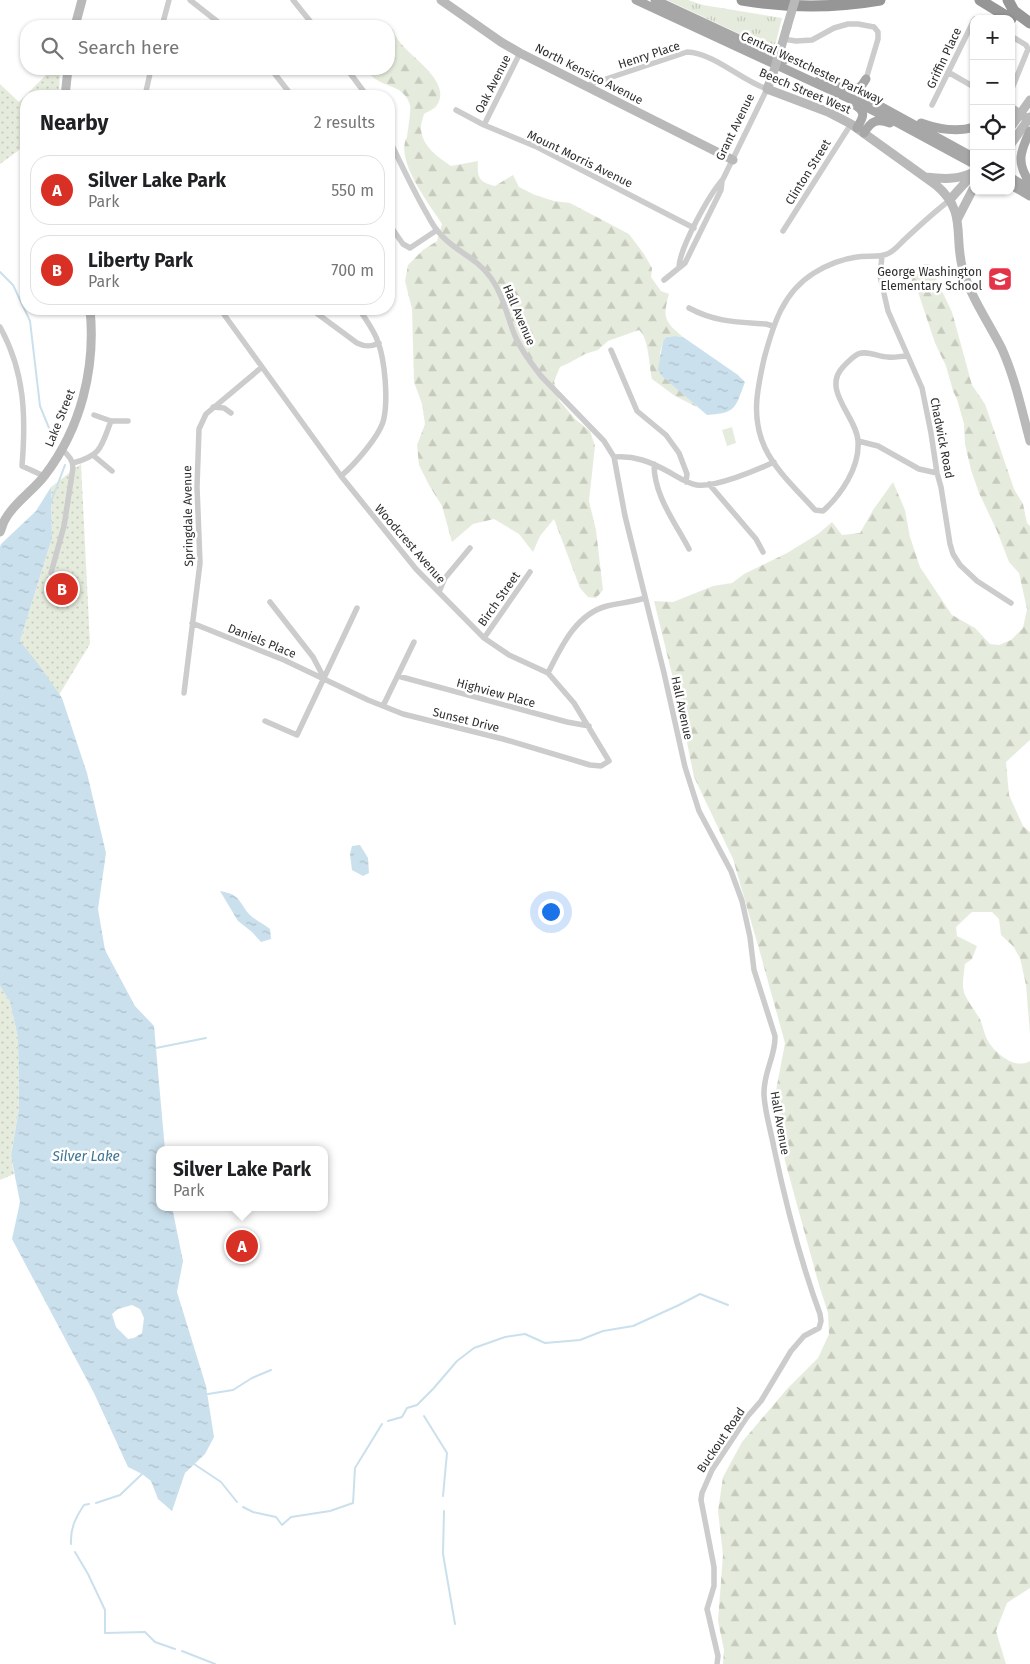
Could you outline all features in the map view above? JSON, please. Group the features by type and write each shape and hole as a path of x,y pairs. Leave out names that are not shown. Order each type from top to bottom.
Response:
{"highway":[{"path":"742,0 777,5 808,6 880,0"},
{"path":"980,0 1004,15"},
{"path":"1008,0 1014,11 1028,21"},
{"path":"1015,22 1030,31"}],"main road":[{"name":"Central Westchester Parkway","path":"636,0 884,108 904,123 970,162"},
{"name":"Central Westchester Parkway","path":"655,0 970,156"},
{"path":"814,78 855,89 861,87 866,79"},
{"path":"814,78 860,109 863,114 858,128"},
{"path":"866,79 866,94 884,108"},
{"path":"858,128 874,121 883,121 891,124 917,121 943,130 970,128"},
{"path":"1030,132 1020,154 1023,172 1030,183"},
{"path":"1015,180 1030,189"},
{"path":"1015,187 1030,196"}],"street":[{"path":"77,20 82,0"},
{"path":"164,20 169,0"},
{"path":"190,0 215,20"},
{"path":"293,0 309,20"},
{"name":"North Kensico Avenue","path":"442,0 520,54 733,160"},
{"name":"Grant Avenue","path":"679,267 680,259 694,228 715,188 723,179 733,160 767,89 795,0"},
{"path":"783,39 796,41 812,40 834,28 848,24 874,27 878,32 878,39 866,79"},
{"name":"Griffin Place","path":"932,105 970,29"},
{"path":"1015,38 1026,45 1028,49 1015,81"},
{"name":"Henry Place","path":"585,86 691,52"},
{"name":"Beech Street West","path":"691,52 728,68 760,87 828,112 858,128 942,190 950,200"},
{"name":"Oak Avenue","path":"484,125 520,54"},
{"path":"948,72 970,84"},
{"path":"66,90 67,75"},
{"path":"146,90 150,75"},
{"path":"276,75 287,90"},
{"path":"351,75 362,90"},
{"path":"1015,138 1027,118 1030,100"},
{"name":"Mount Morris Avenue","path":"456,110 484,125 537,147 694,228"},
{"path":"1015,110 1027,118"},
{"path":"1015,125 1027,118"},
{"name":"Clinton Street","path":"782,231 858,128"},
{"name":"Hall Avenue","path":"395,152 416,196 437,230 455,247 475,260 492,279 516,337 533,366 604,441 614,457 625,516 664,672 685,767 699,811 731,871 742,901 750,936 754,970 775,1036 775,1045 766,1072 764,1097 779,1174 798,1251 820,1314 819,1328 810,1333"},
{"path":"924,176 941,179 955,178 970,174"},
{"path":"907,356 887,357 866,352 850,359 840,370 837,381 837,394 858,435 859,451 848,481 841,493 822,511 815,510 774,462 765,448 760,434 755,406 756,394 773,326 791,294 813,274 842,260 856,257 882,256 891,252 950,200 970,176"},
{"name":"Grant Avenue","path":"664,280 685,263 721,190 723,179"},
{"path":"950,200 960,198 970,190"},
{"path":"958,220 970,194"},
{"path":"950,200 958,220 962,268 971,291 1008,364 1030,441"},
{"path":"395,233 403,244 410,248 437,230"},
{"name":"Chadwick Road","path":"882,256 880,276 888,311 922,388 932,433 937,473 942,487 950,544 956,559 964,570 977,581 1011,603"},
{"path":"689,308 702,315 719,320 773,326"},
{"name":"Lake Street","path":"0,532 3,519 44,476 62,450 80,408 85,393 91,348 90,315"},
{"name":"Woodcrest Avenue","path":"224,315 341,476 416,569 484,638 509,655 548,674 574,703 608,758 609,761 607,763"},
{"path":"319,315 357,344 373,346 379,343"},
{"path":"341,476 366,450 384,419 386,385 379,343 364,315"},
{"path":"0,327 9,344 23,396 25,430 22,466 44,476"},
{"path":"611,350 637,411 666,435 679,453 687,474 686,482"},
{"name":"Springdale Avenue","path":"184,693 200,563 197,487 199,429 206,414 213,407 262,367"},
{"path":"213,407 224,408 231,413"},
{"path":"94,415 111,421 128,422"},
{"path":"73,463 94,456 103,444 111,421"},
{"path":"858,441 878,446 919,469 937,473"},
{"path":"51,573 64,526 73,463 62,450"},
{"path":"94,456 112,470"},
{"path":"614,457 634,457 654,464 686,482 702,485 755,472 774,462"},
{"path":"654,464 658,493 689,549"},
{"path":"709,484 756,539 763,552"},
{"path":"439,592 445,578 470,548"},
{"name":"Birch Street","path":"484,638 530,572"},
{"path":"548,674 568,637 587,616 608,606 645,598"},
{"path":"270,602 313,658 324,678"},
{"path":"265,721 298,735 357,608"},
{"name":"Daniels Place","path":"192,623 324,678"},
{"path":"383,706 414,642"},
{"name":"Highview Place","path":"398,676 556,719 589,726"},
{"name":"Sunset Drive","path":"324,678 403,714 503,739 590,765 601,766 607,763"},
{"name":"Buckout Road","path":"717,1664 718,1656 707,1610 714,1586 714,1567 701,1500 702,1493 712,1470 747,1418 761,1401 790,1351 798,1341 810,1333"}],"green space":[{"path":"667,0 688,0 703,5 782,18 774,50"},
{"path":"395,35 403,46 431,74 440,89 437,105 424,114 421,126 422,136 432,151 451,166 478,161 478,172 482,181 495,186 513,175 519,187 554,201 570,203 629,234 652,268 651,277 661,291 669,294 666,309 667,319 672,327 683,337 666,337 660,353 688,398 697,407 675,396 652,379 647,346 639,330 608,341 598,350 585,354 560,367 554,381 559,400 575,419 590,431 595,446 589,501 596,530 603,590 596,598 588,597 580,588 554,519 540,536 533,552 519,534 494,519 473,524 452,542 442,506 419,465 417,445 425,424 422,404 414,382 412,309 405,281 408,265 423,250 437,241 442,224 415,182 405,158 404,147 407,137 410,105 404,94 396,88 370,75 395,75"},
{"path":"46,75 60,75 59,90 31,90"},
{"path":"0,84 19,102 20,149 0,164"},
{"path":"924,264 929,264 952,312 972,385 985,404 1014,489 1023,504 1027,523 1030,526 1030,740 1006,762 1009,795 1023,826 1030,832 1030,1034 1026,985 1020,958 1013,946 1001,935 999,919 992,912 972,912 956,927 957,936 977,946 972,959 965,964 963,988 980,1019 985,1036 996,1051 1006,1059 1018,1064 1030,1061 1030,1588 1007,1603 996,1631 1006,1664 723,1664 724,1650 718,1621 723,1555 718,1511 723,1477 742,1442 787,1389 818,1358 829,1334 828,1313 785,1161 775,1096 785,1043 733,859 694,777 679,703 654,601 673,602 713,586 732,583 744,574 787,553 818,534 832,522 842,535 860,533 873,510 893,482 905,510 910,537 920,567 952,615 975,628 990,644 999,645 1011,640 1023,628 1027,609 1019,573 1009,562 979,493 971,470 965,444 964,424 957,399 946,366 935,343 917,289 912,284 911,271"},
{"path":"732,427 736,443 727,446 722,430"},
{"path":"81,464 90,644 59,695 20,641 52,538 51,487"},
{"path":"0,986 10,1002 18,1038 19,1108 11,1156 14,1174 0,1180"}],"water":[{"path":"666,337 683,337 738,375 745,382 734,408 724,413 707,415 662,376 658,370 663,341"},
{"name":"Silver Lake","path":"51,487 52,538 20,641 62,698 87,773 106,853 98,909 105,950 135,1006 154,1026 165,1146 156,1146 156,1211 173,1211 183,1261 177,1292 206,1386 214,1437 205,1454 185,1473 172,1511 158,1499 151,1481 128,1467 94,1393 12,1239 20,1202 11,1156 19,1108 18,1038 10,1002 0,986 1,544 36,511","holes":["132,1305 140,1309 144,1318 142,1333 128,1339 116,1327 112,1314 118,1309"]},
{"path":"360,845 368,858 369,873 363,876 352,870 350,854 352,846"},
{"path":"220,891 236,897 254,919 270,929 271,939 261,942 238,921"}],"waterway":[{"path":"0,272 13,285 20,300"},
{"path":"27,315 30,321 40,406 49,428 56,437"},
{"path":"51,502 65,465"},
{"path":"156,1048 206,1038"},
{"path":"388,1421 402,1417 407,1408 417,1405 457,1361 474,1348 505,1337 525,1334 545,1343 580,1340 603,1331 633,1326 700,1294 728,1305"},
{"path":"208,1394 233,1390 252,1378 271,1370"},
{"path":"424,1416 447,1453 443,1496"},
{"path":"243,1507 253,1512 276,1517 282,1525 291,1517 330,1511 353,1503 355,1468 382,1424"},
{"path":"194,1464 221,1482 237,1502"},
{"path":"96,1503 120,1495 142,1474"},
{"path":"71,1544 71,1533 76,1518 84,1505 89,1504"},
{"path":"444,1511 443,1554 455,1624"},
{"path":"75,1552 105,1610 105,1633 145,1632 155,1642 175,1649"},
{"path":"182,1651 215,1664"}],"place":[{"name":"George Washington Elementary School","path":"1000,279"},
{"name":"Liberty Park","path":"62,589"},
{"name":"Silver Lake Park","path":"242,1246"}]}
